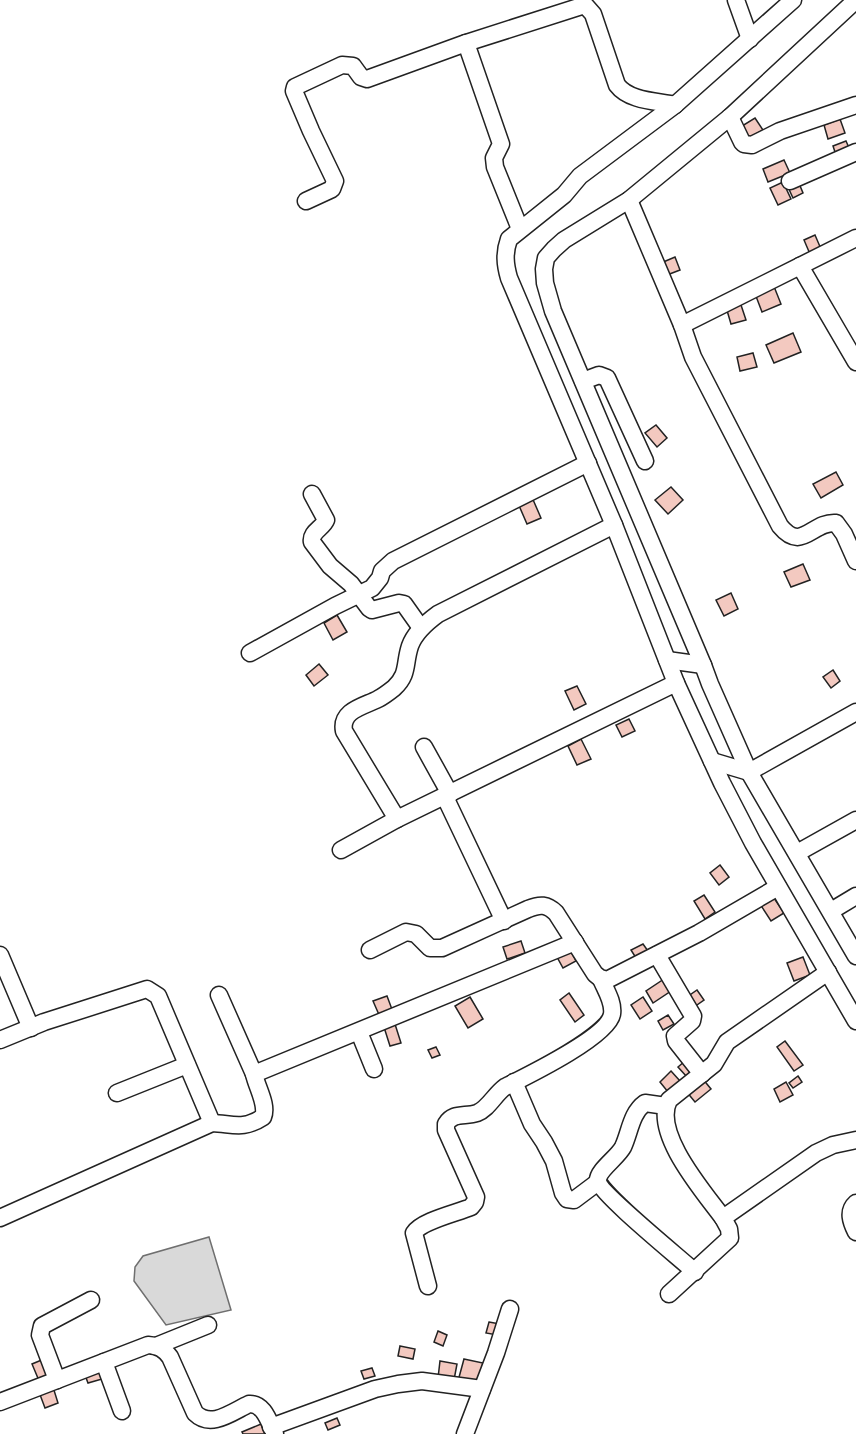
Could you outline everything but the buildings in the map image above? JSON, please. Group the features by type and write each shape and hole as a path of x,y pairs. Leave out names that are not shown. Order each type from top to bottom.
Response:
{"street":[{"path":"736,0 750,39"},
{"path":"793,0 675,105 580,176 564,195 509,239 505,250 505,266 614,525 676,683 712,761 736,811 778,887 856,1020"},
{"path":"856,0 730,117 629,200 564,240 546,258 544,269 545,283 554,311 749,772 856,956"},
{"path":"306,201 332,189 335,181 311,131 294,87 342,65 353,66 361,77 367,79 466,43 585,5 593,14 617,85 622,91 675,105"},
{"path":"466,43 501,144 494,158 495,167 520,229"},
{"path":"730,117 742,142 752,146 780,131 856,105"},
{"path":"790,181 856,152"},
{"path":"629,200 682,324 693,357 780,526 790,536 798,537 827,523 836,523 844,534 856,561"},
{"path":"682,324 855,241"},
{"path":"800,266 856,362"},
{"path":"583,381 599,375 607,378 645,461"},
{"path":"250,653 372,588 380,578 382,571 393,561 588,463"},
{"path":"312,494 326,520 324,525 314,533 311,538 312,542 330,566 346,578 369,608 404,604 421,628"},
{"path":"397,819 344,731 343,725 353,710 381,698 402,679 406,672 410,646 421,628 438,614 614,525"},
{"path":"667,660 703,665"},
{"path":"341,850 397,819 676,683"},
{"path":"712,761 749,772 856,712"},
{"path":"423,747 504,921"},
{"path":"797,853 856,820"},
{"path":"370,950 406,932 416,934 430,948 442,948 537,905 550,907 556,912 595,974 607,980 699,933 778,887"},
{"path":"831,911 856,896"},
{"path":"254,1074 575,942"},
{"path":"0,955 31,1028"},
{"path":"657,955 693,1016 692,1021 677,1032 676,1041 702,1074"},
{"path":"669,1294 730,1238 731,1233 675,1149 666,1106 669,1100 718,1059 727,1042 828,972"},
{"path":"428,1286 414,1233 421,1226 471,1207 476,1197 446,1130 446,1124 453,1116 483,1110 499,1091 592,1038 606,1026 611,1020 613,1008 601,978"},
{"path":"0,1040 147,989 158,996 212,1123"},
{"path":"0,1218 212,1123 242,1127 263,1117 265,1106 254,1074 219,995"},
{"path":"359,1032 374,1069"},
{"path":"117,1093 187,1065"},
{"path":"514,1082 532,1124 548,1147 567,1199 574,1200 598,1182"},
{"path":"666,1106 645,1103 639,1108 623,1148 600,1173 598,1182 618,1205 695,1272"},
{"path":"723,1218 816,1154 833,1145 856,1141 856,1147"},
{"path":"856,1203 850,1210 850,1216 856,1232"},
{"path":"57,1380 40,1335 42,1326 91,1300"},
{"path":"465,1434 510,1309"},
{"path":"156,1346 207,1325"},
{"path":"0,1402 148,1345 164,1350 170,1357 195,1413 200,1418 207,1421 216,1420 249,1404 255,1404 261,1408 273,1430 375,1389 399,1384 422,1381 482,1389"},
{"path":"104,1362 122,1411"}],"shaded area":[{"path":"209,1237 231,1310 166,1325 134,1281 135,1267 143,1256"}]}
